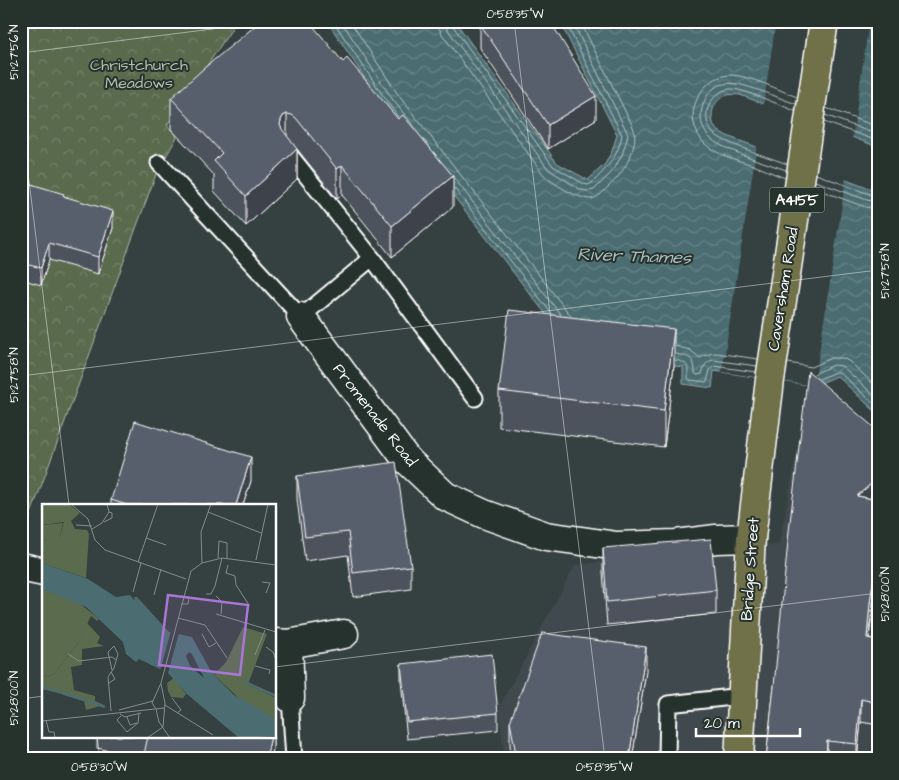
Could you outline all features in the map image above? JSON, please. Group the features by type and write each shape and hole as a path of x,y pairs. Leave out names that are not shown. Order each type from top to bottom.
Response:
{"main road":[{"name":"Caversham Road","path":"770,380 824,21"},
{"name":"Bridge Street","path":"739,759 751,538 770,380"}],"street":[{"name":"Promenade Road","path":"301,317 407,460 444,496 484,514 546,536 608,545 676,544 716,539 751,538"},
{"path":"21,567 42,572"},
{"path":"290,698 281,643 344,634"}],"lane":[{"path":"289,154 372,258 476,398"},
{"name":"Promenade Road","path":"159,163 301,317"},
{"path":"301,317 372,258"},
{"path":"667,759 668,704 742,696"},
{"path":"290,698 294,759"}],"shaded area":[{"path":"808,393 878,436 878,759 504,759 499,707 575,565 694,550 779,545"},
{"path":"21,591 27,592 21,662"}],"green space":[{"name":"Christchurch Meadows","path":"21,21 237,21 167,125 177,137 156,174 25,530 21,530"}],"water":[{"name":"River Thames","path":"327,21 455,21 557,163 588,180 605,164 617,135 561,24 556,21 878,21 878,147 740,95 730,95 721,98 713,109 712,118 717,130 727,136 878,191 878,414 837,376 814,386 714,371 712,388 683,384 683,367 577,354 384,107"}],"pier":[{"path":"776,21 869,21 852,140 763,107"},
{"path":"757,144 846,178 814,386 722,372"}],"building":[{"path":"261,21 309,21 343,62 347,58 398,119 403,115 453,176 392,226 342,165 337,169 296,118 287,114 283,116 280,125 297,149 246,196 214,161 222,153 171,98"},
{"path":"485,21 550,21 596,96 548,125 480,24"},
{"path":"21,181 113,211 98,257 49,243 41,268 21,263"},
{"path":"509,310 674,329 664,411 499,391"},
{"path":"808,371 878,431 878,478 857,496 878,500 878,575 874,575 867,638 878,640 878,703 861,699 857,744 827,741 826,759 766,759 789,531"},
{"path":"135,421 251,457 236,504 124,504 111,500"},
{"path":"396,462 411,566 353,573 348,532 305,537 297,476"},
{"path":"711,539 716,590 607,602 603,548"},
{"path":"542,633 646,647 629,759 517,759 510,722"},
{"path":"492,654 498,713 407,722 401,664"},
{"path":"148,738 271,738 266,759 143,759"}]}
